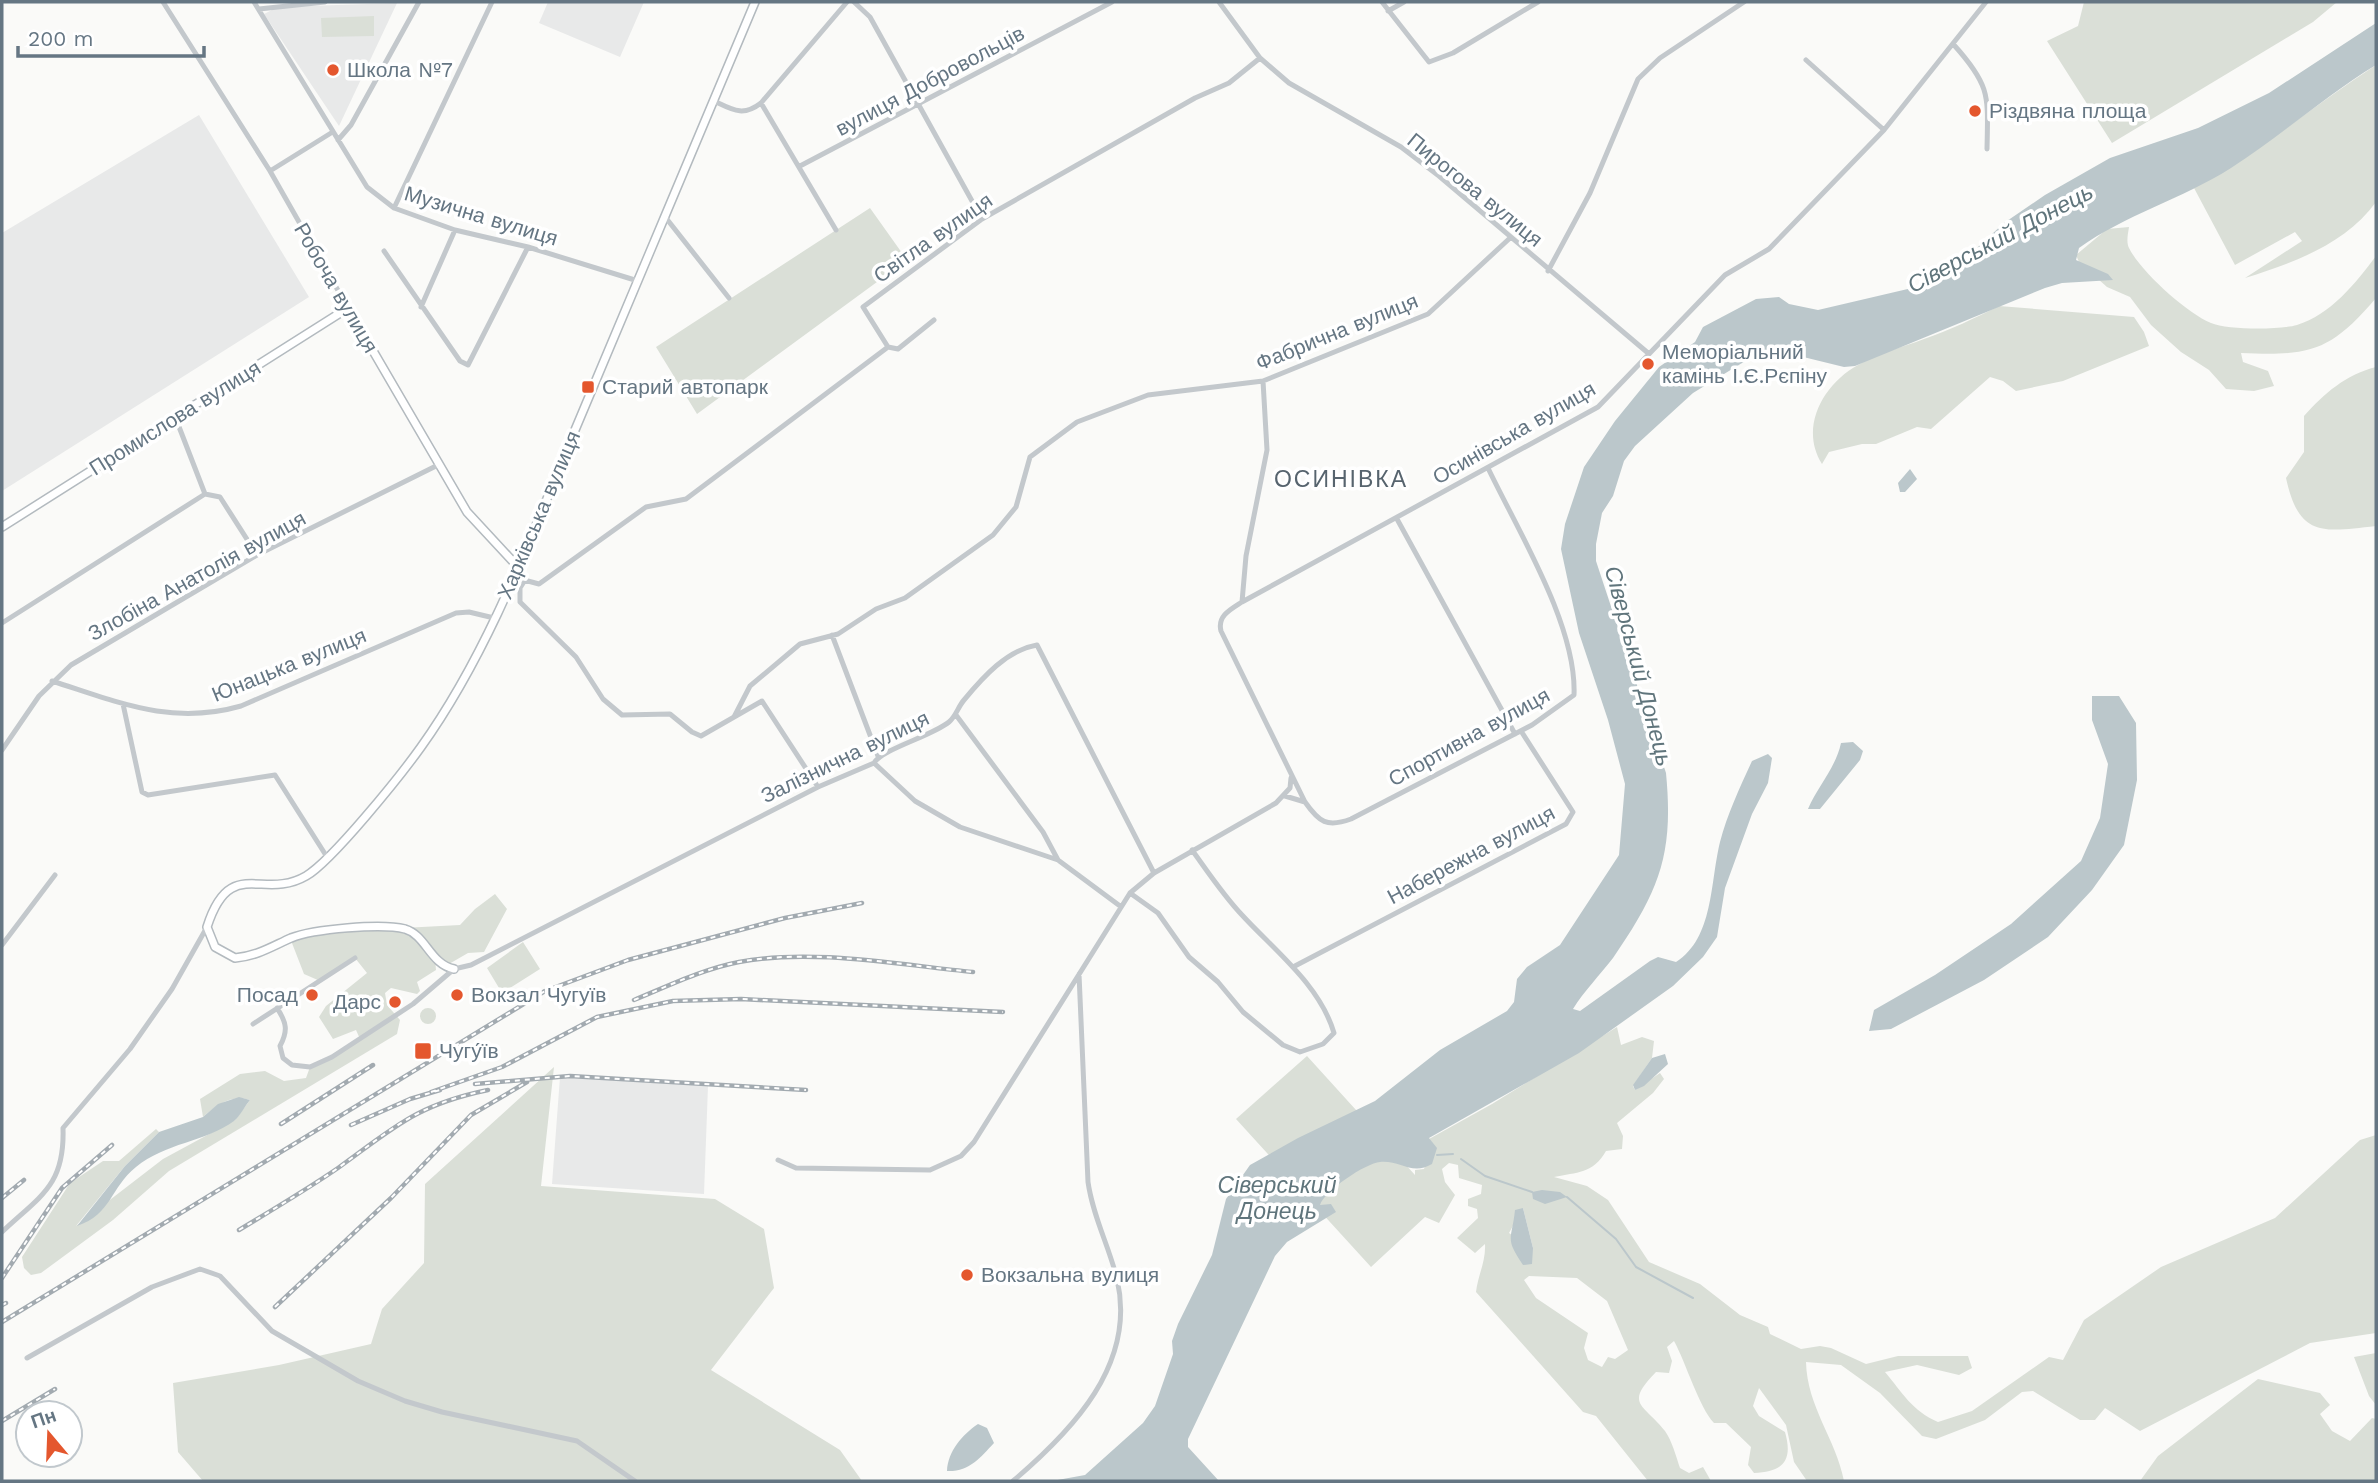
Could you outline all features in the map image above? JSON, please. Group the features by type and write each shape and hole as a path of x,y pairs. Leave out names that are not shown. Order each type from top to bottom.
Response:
{"street":[{"name":"Робоча вулиця","path":"163,2 270,171 467,512 518,567"},
{"name":"Музична вулиця","path":"254,2 331,133 367,187 394,208 455,230 528,247 638,281"},
{"path":"259,9 324,2"},
{"path":"338,140 351,125 419,2"},
{"path":"394,208 492,2"},
{"name":"Харківська вулиця","path":"2,1232 53,1184 64,1153 62,1128 130,1049 172,989 207,927 218,901 234,887 247,883 300,879 327,857 421,747 494,618 518,567 755,2"},
{"path":"714,101 739,113 751,111 761,103 846,2"},
{"path":"854,2 870,17 982,219"},
{"name":"вулиця Добровольців","path":"800,166 919,106 1112,2"},
{"name":"Пирогова вулиця","path":"1219,2 1260,58 1314,100 1401,148 1439,176 1648,353"},
{"path":"1382,2 1422,57 1434,62 1538,2"},
{"path":"1388,11 1404,2"},
{"path":"1548,271 1590,192 1638,79 1654,63 1744,2"},
{"name":"Осинівська вулиця","path":"1221,631 1221,620 1242,602 1598,407 1725,275 1769,249 1884,130 1986,2"},
{"path":"1954,45 1973,66 1986,91 1987,149"},
{"name":"Світла вулиця","path":"888,347 863,307 982,219 1195,98 1229,83 1260,58"},
{"path":"1806,60 1884,130"},
{"path":"761,103 836,230"},
{"path":"270,171 331,133"},
{"path":"666,218 729,298"},
{"path":"421,307 455,230"},
{"name":"Фабрична вулиця","path":"734,717 750,686 800,645 832,635 876,609 905,598 993,535 1016,508 1030,457 1077,422 1148,395 1264,381 1428,314 1510,238"},
{"path":"384,251 460,361 468,365 528,247"},
{"name":"Промислова вулиця","path":"2,527 348,308"},
{"path":"513,577 539,584 646,506 686,499 888,347 898,349 934,320"},
{"path":"1242,602 1246,556 1267,450 1264,381"},
{"path":"176,419 205,494"},
{"name":"Злобіна Анатолія вулиця","path":"2,750 51,681 71,665 257,555 438,465"},
{"name":"Спортивна вулиця","path":"1221,631 1305,802 1323,823 1340,823 1518,732 1574,695 1575,672 1558,615 1488,468"},
{"path":"2,624 205,494 220,497 257,555"},
{"name":"Набережна вулиця","path":"1293,967 1566,824 1573,812 1518,732 1397,519"},
{"path":"525,580 520,588 520,602 576,657 603,699 622,715 670,714 701,736 762,701 818,787"},
{"name":"Юнацька вулиця","path":"51,681 123,704 174,715 218,712 241,706 456,613 469,612 494,618"},
{"path":"832,635 878,756"},
{"name":"Залізнична вулиця","path":"454,969 471,965 818,787 874,763 878,756 905,746 948,723 964,700 1006,658 1029,646 1039,646 1154,873"},
{"path":"123,704 142,792 148,794 275,775 327,857"},
{"path":"956,715 1043,832 1058,860"},
{"path":"874,763 915,801 960,827 1058,860 1120,906"},
{"path":"778,1160 796,1168 900,1171 930,1170 946,1166 974,1142 1130,893 1154,873 1285,796 1290,788 1290,773"},
{"path":"1285,796 1305,802"},
{"path":"1130,893 1158,913 1189,957 1217,982 1243,1012 1283,1045 1300,1052 1323,1044 1334,1033 1330,1021 1293,967 1240,913 1192,850"},
{"path":"2,945 55,875"},
{"path":"207,927 215,947 235,958 265,952 303,934 395,927 414,933 437,962 454,969 413,1004 332,1057 309,1067 292,1065 284,1058 280,1046 286,1034 285,1021 277,1008"},
{"path":"253,1024 355,958"},
{"path":"1013,1481 1050,1447 1089,1402 1107,1375 1116,1353 1121,1306 1118,1283 1091,1206 1088,1182 1079,974"},
{"path":"27,1358 152,1287 200,1269 220,1276 272,1331 358,1381 405,1401 442,1412 578,1441 635,1481"}],"shaded area":[{"path":"548,2 644,2 620,57 539,23"},
{"path":"2084,2 2337,2 2313,22 2112,143 2047,41 2078,26"},
{"name":"Школа №7","path":"397,3 339,126 264,14 278,7"},
{"path":"374,16 374,36 322,37 321,18"},
{"path":"2376,65 2376,202 2364,217 2334,241 2282,266 2245,278 2302,241 2295,232 2235,265 2194,188 2241,159"},
{"path":"199,115 309,297 2,491 2,233"},
{"path":"870,208 907,260 697,414 656,347"},
{"path":"2129,227 2128,246 2135,258 2166,291 2211,323 2241,328 2297,325 2331,306 2360,277 2376,256 2376,298 2345,330 2317,347 2285,353 2241,353 2243,362 2268,371 2274,386 2254,391 2226,389 2209,370 2181,352 2151,325 2130,297 2107,287 2079,262 2076,255 2107,229"},
{"path":"1999,306 2134,317 2149,346 2063,381 2016,391 2003,381 1990,377 1931,429 1917,427 1876,444 1862,444 1829,452 1822,464 1813,436 1814,422 1825,395 1845,373 1874,357 1943,332"},
{"path":"2376,367 2376,526 2341,529 2316,527 2298,512 2286,478 2304,452 2304,416 2336,386"},
{"path":"495,894 507,909 484,952 468,953 449,964 435,959 436,970 417,982 420,991 417,994 391,988 385,993 387,1005 400,1020 397,1034 169,1171 113,1220 41,1273 31,1275 24,1268 22,1257 70,1183 103,1161 119,1161 156,1129 159,1132 125,1166 76,1226 163,1159 235,1120 250,1100 231,1100 203,1117 200,1099 240,1074 265,1071 284,1081 306,1078 310,1067 360,1039 356,1030 333,1039 319,1017 326,1006 367,973 355,958 320,981 304,974 290,938 326,932 460,925"},
{"path":"523,942 540,969 502,993 487,968"},
{"path":"425,1008 431,1008 436,1016 434,1022 425,1024 420,1019 420,1013"},
{"path":"1617,1027 1621,1045 1642,1037 1654,1041 1652,1058 1633,1086 1635,1090 1660,1073 1664,1079 1653,1093 1617,1123 1623,1136 1622,1149 1606,1151 1596,1164 1584,1171 1554,1177 1587,1186 1608,1200 1649,1262 1700,1284 1740,1315 1768,1327 1770,1334 1801,1349 1820,1346 1831,1348 1866,1364 1898,1356 1968,1356 1972,1368 1959,1375 1917,1365 1885,1372 1914,1407 1938,1422 1972,1411 2049,1357 2063,1360 2084,1320 2161,1267 2275,1218 2360,1140 2376,1135 2376,1333 2310,1343 2140,1431 2105,1408 2095,1420 2080,1420 2033,1391 2022,1392 1985,1420 1936,1439 1922,1436 1880,1393 1841,1365 1806,1362 1811,1394 1835,1451 1844,1481 1807,1481 1794,1462 1786,1425 1759,1388 1753,1406 1759,1416 1785,1432 1788,1450 1784,1463 1779,1467 1754,1473 1748,1465 1751,1447 1726,1423 1714,1423 1708,1416 1674,1341 1667,1347 1672,1361 1669,1373 1656,1372 1641,1391 1640,1403 1665,1431 1680,1468 1689,1473 1703,1467 1711,1481 1648,1481 1596,1416 1583,1412 1476,1292 1485,1244 1475,1253 1457,1238 1478,1218 1477,1209 1468,1206 1468,1199 1481,1194 1482,1185 1459,1178 1458,1165 1449,1163 1442,1169 1445,1182 1455,1195 1439,1223 1425,1217 1371,1267 1236,1119 1307,1056 1415,1175 1415,1170 1424,1169 1433,1144 1429,1139 1492,1104","holes":["1523,1208 1533,1248 1509,1233","1529,1276 1577,1278 1607,1301 1628,1350 1615,1359 1608,1357 1602,1367 1588,1360 1584,1348 1588,1333 1536,1298 1524,1280"]},
{"path":"554,1067 541,1186 715,1199 764,1229 774,1288 711,1370 840,1450 862,1481 203,1481 178,1452 173,1383 279,1365 371,1344 382,1309 424,1263 425,1184"},
{"path":"560,1077 708,1086 704,1194 552,1184"},
{"path":"2376,1353 2376,1405 2369,1396 2354,1357"},
{"path":"2258,1379 2320,1393 2330,1405 2320,1414 2332,1431 2350,1441 2372,1418 2376,1419 2376,1481 2140,1481 2158,1456"}],"water":[{"name":"Сіверський Донець","path":"2376,23 2376,65 2231,168 2115,226 2079,248 2076,260 2108,274 2113,280 2062,283 2045,288 1855,366 1844,367 1787,353 1760,352 1693,393 1635,446 1624,461 1613,496 1602,513 1596,544 1596,561 1666,773 1668,827 1660,871 1642,912 1613,958 1573,1009 1580,1011 1658,957 1676,962 1698,939 1708,908 1726,822 1752,761 1768,754 1772,758 1768,783 1752,814 1725,888 1717,937 1703,957 1673,986 1579,1053 1429,1138 1437,1148 1432,1164 1412,1168 1380,1162 1365,1167 1346,1179 1323,1199 1320,1205 1331,1204 1336,1212 1287,1242 1275,1256 1188,1439 1188,1447 1219,1481 1052,1481 1085,1475 1143,1423 1155,1406 1173,1354 1172,1341 1212,1255 1226,1199 1250,1165 1298,1138 1375,1101 1440,1050 1507,1011 1514,1002 1517,979 1527,967 1560,945 1619,855 1625,784 1608,720 1579,633 1561,549 1565,524 1584,467 1615,421 1659,367 1695,342 1703,327 1756,299 1779,297 1789,304 1818,310 1912,288 1938,279 1966,258 2004,223 2045,195 2110,158 2198,128 2269,93"},
{"path":"1910,469 1917,479 1905,492 1900,492 1898,483"},
{"path":"2092,696 2119,696 2136,723 2137,780 2124,845 2092,890 2048,937 1984,980 1891,1029 1869,1031 1874,1010 1935,975 2011,924 2081,861 2100,818 2108,764 2092,720"},
{"path":"1853,742 1863,751 1860,760 1820,809 1808,809 1835,760 1841,743"},
{"path":"1665,1054 1668,1064 1644,1086 1635,1090 1633,1085 1652,1058"},
{"path":"239,1097 250,1100 234,1121 211,1134 147,1159 127,1175 97,1215 77,1226 125,1166 159,1132 203,1117 218,1104"},
{"path":"1532,1192 1560,1192 1567,1197 1545,1204 1533,1199"},
{"path":"1523,1208 1533,1248 1532,1264 1523,1265 1513,1249 1511,1238 1515,1210"},
{"path":"978,1424 987,1428 994,1443 968,1467 947,1471 957,1444"}],"waterway":[{"path":"1437,1155 1453,1154"},
{"path":"1461,1159 1485,1176 1532,1192"},
{"path":"1567,1197 1616,1239 1636,1267 1693,1298"}],"railway":[{"path":"2,1322 545,991 628,960 785,918 862,903"},
{"path":"634,1000 712,969 767,958 856,959 973,972"},
{"path":"431,1092 502,1067 597,1017 673,1001 741,999 1003,1012"},
{"path":"281,1124 373,1065"},
{"path":"475,1084 570,1076 806,1090"},
{"path":"275,1307 391,1198 471,1115 527,1082"},
{"path":"351,1125 410,1099 440,1090"},
{"path":"239,1230 326,1176 407,1119 442,1103 488,1090"},
{"path":"2,1278 62,1188 112,1145"},
{"path":"2,1198 24,1180"},
{"path":"2,1305 6,1303"},
{"path":"2,1421 55,1389"}],"place":[{"name":"Школа №7","path":"333,70"},
{"name":"Різдвяна площа","path":"1975,111"},
{"name":"Меморіальний камінь І.Є.Рєпіну","path":"1648,364"},
{"name":"Старий автопарк","path":"588,387"},
{"name":"Посад","path":"312,995"},
{"name":"Вокзал Чугуїв","path":"457,995"},
{"name":"Дарс","path":"395,1002"},
{"name":"Чугу́їв","path":"423,1051"},
{"name":"Вокзальна вулиця","path":"967,1275"}],"district":[{"name":"ОСИНІВКА","path":"1341,479"}]}
